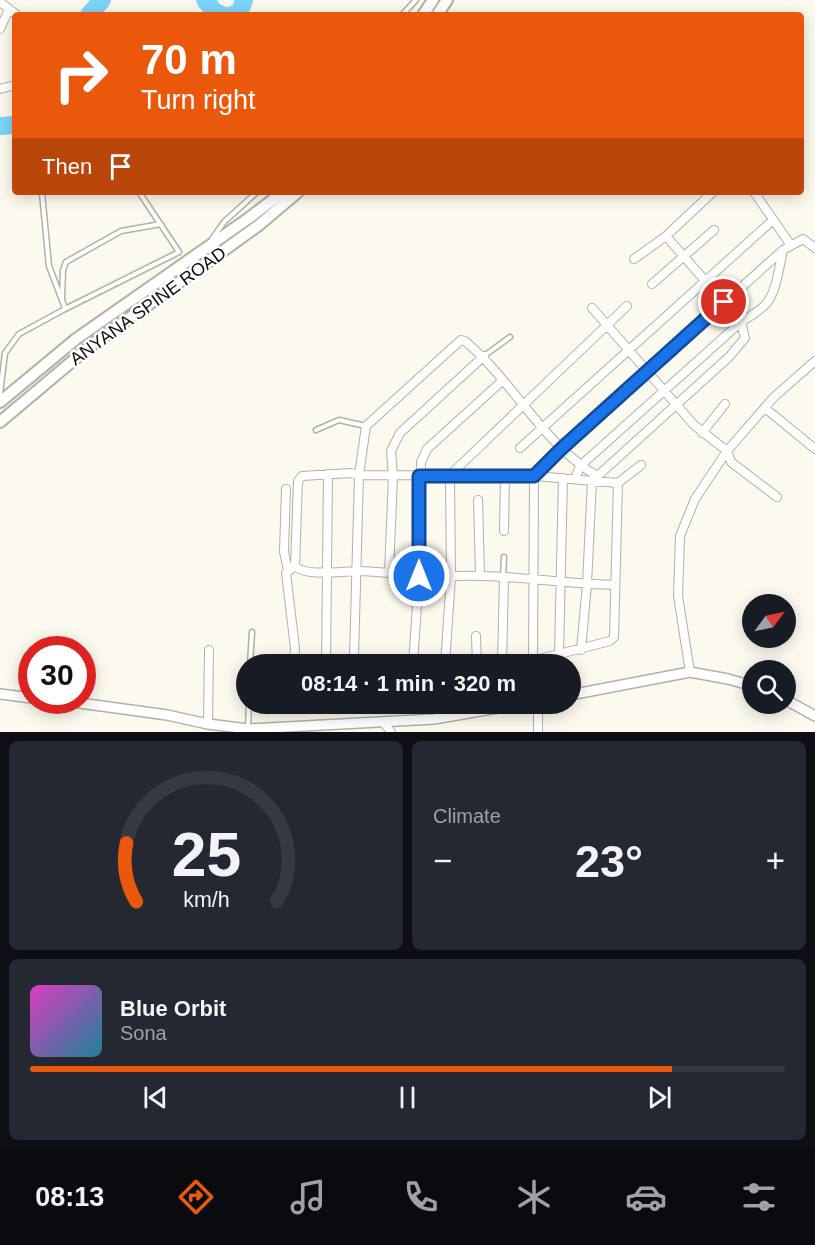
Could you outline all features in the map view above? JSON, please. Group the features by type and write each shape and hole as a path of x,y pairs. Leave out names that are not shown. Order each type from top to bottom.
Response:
{"main road":[{"name":"ANYANA SPINE ROAD","path":"0,402 76,339 279,195"},
{"name":"ANYANA SPINE ROAD","path":"0,422 88,348 259,225 294,195"}],"street":[{"path":"0,2 13,12"},
{"path":"0,29 9,9"},
{"path":"634,259 666,236 710,195"},
{"path":"575,479 580,466 741,322 770,300 786,247 773,220 756,195"},
{"path":"520,448 773,220"},
{"path":"652,284 714,230"},
{"path":"581,650 594,478 729,357 745,338 741,322 666,236"},
{"path":"533,654 534,476 561,449 786,247 803,239 815,248"},
{"path":"445,654 451,577 450,476 608,327 627,306"},
{"path":"592,308 702,433 727,451 731,462 777,497"},
{"path":"354,654 358,475 366,426 461,340 465,340 484,356 502,381 561,449 594,478"},
{"path":"389,573 393,476 391,451 400,433 484,356"},
{"path":"690,672 678,596 680,536 695,499 727,451 765,408 813,365"},
{"path":"414,654 419,576 421,462 427,449 502,381"},
{"path":"702,433 725,404"},
{"path":"765,408 815,449"},
{"path":"295,654 286,573 291,568 298,481 302,476 351,473 393,476 534,476 594,478 618,483 641,465"},
{"path":"326,654 328,474"},
{"path":"504,531 505,476"},
{"path":"563,478 559,654 581,650 614,638 618,483"},
{"path":"286,489 284,552 291,568"},
{"path":"478,500 480,576"},
{"path":"291,568 326,572 356,571 419,576 504,577 561,583 615,585"},
{"path":"502,654 504,577"},
{"path":"476,636 477,654"},
{"path":"208,724 209,650"},
{"path":"581,693 690,672 742,683"},
{"path":"0,694 18,696"},
{"path":"96,705 248,729 382,722 459,714"},
{"path":"796,706 815,716"},
{"path":"538,714 538,732"},
{"path":"382,722 392,732"}],"lane":[{"path":"405,12 416,0"},
{"path":"42,195 49,266 65,309"},
{"path":"0,394 5,353 19,334 179,252 141,195"},
{"path":"207,248 224,222 254,195"},
{"path":"62,299 63,270 66,262 121,231 161,224"},
{"path":"484,356 510,337"},
{"path":"0,350 5,353"},
{"path":"316,429 339,420 366,426"},
{"path":"504,557 504,577"},
{"path":"251,654 252,632"},
{"path":"248,729 249,714"}],"waterway":[{"path":"92,12 102,0"},
{"path":"205,0 216,12"},
{"path":"240,12 244,0"},
{"path":"0,126 12,125"}],"route":[{"path":"419,576 419,476 534,476 724,302"}]}
